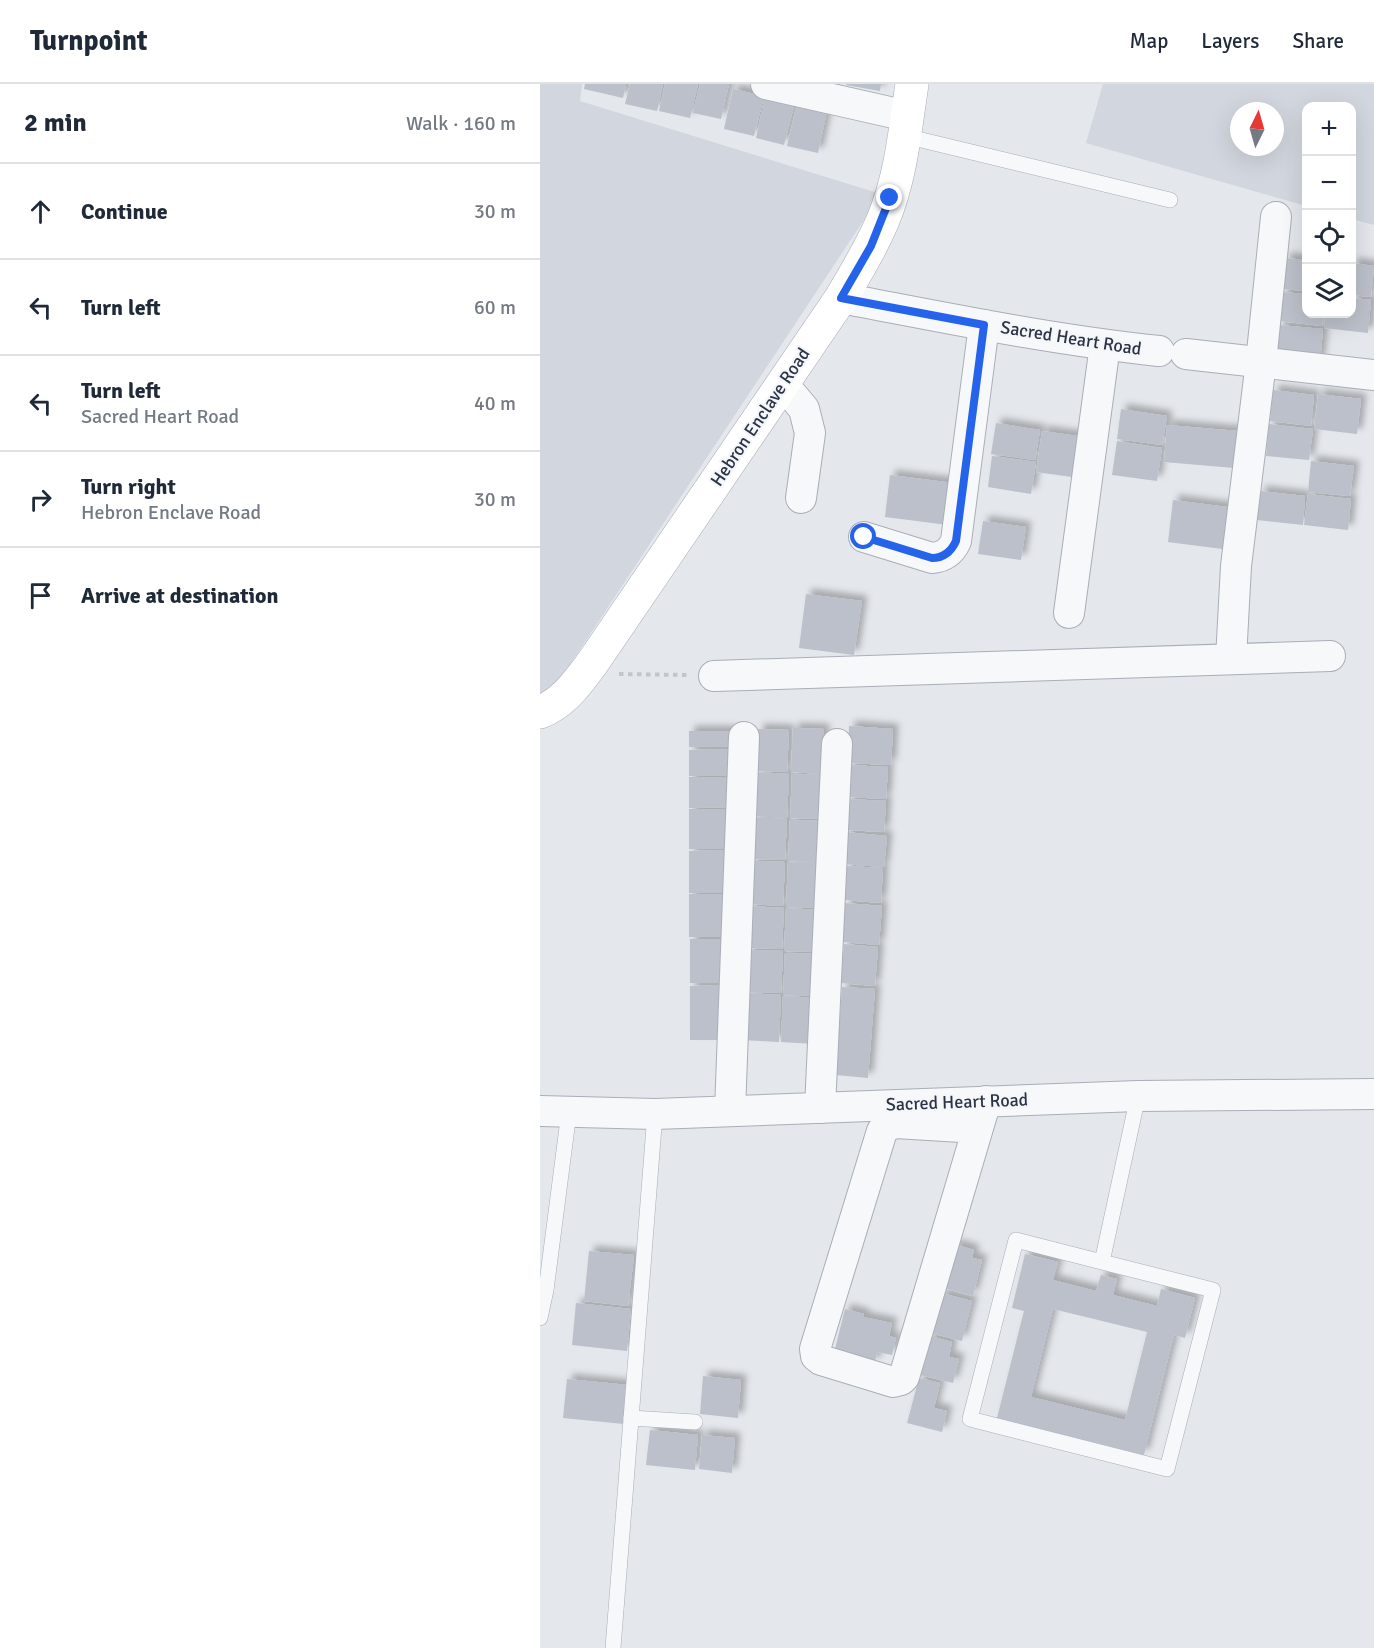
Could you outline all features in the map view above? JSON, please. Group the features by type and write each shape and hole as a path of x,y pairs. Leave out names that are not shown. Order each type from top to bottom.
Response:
{"street":[{"path":"766,84 906,126"},
{"name":"Hebron Enclave Road","path":"540,712 559,703 585,673 841,298 883,220 898,173 912,84"},
{"path":"1231,659 1236,566 1276,217"},
{"name":"Sacred Heart Road","path":"841,298 1105,345 1374,375"},
{"path":"864,537 932,558 939,558 952,548 956,541 984,325"},
{"path":"1069,613 1105,345"},
{"path":"783,384 804,409 810,433 801,498"},
{"path":"714,676 1330,656"},
{"path":"730,1111 744,737"},
{"path":"820,1108 837,744"},
{"name":"Sacred Heart Road","path":"555,1112 655,1114 820,1108 982,1114 1138,1096 1374,1094"},
{"path":"982,1114 904,1377 893,1382 821,1360 816,1356 815,1348 882,1131 887,1126 896,1124 982,1114"}],"lane":[{"path":"906,126 1170,200"},
{"path":"1102,1262 1138,1096"},
{"path":"540,1318 546,1290 555,1112"},
{"path":"613,1648 655,1114"},
{"path":"1016,1240 1102,1262 1214,1290 1167,1469 970,1419 1016,1240"},
{"path":"631,1418 695,1422"}],"path":[{"path":"585,673 714,676"}],"shaded area":[{"path":"540,84 582,84 580,101 881,194 548,698 540,698"},
{"path":"1103,84 1374,84 1374,225 1356,220 1356,102 1302,102 1302,205 1086,143"}],"building":[{"path":"585,84 626,84 623,98 584,89"},
{"path":"630,84 663,84 657,111 625,104"},
{"path":"665,84 698,84 690,118 659,111"},
{"path":"700,84 729,84 721,119 693,113"},
{"path":"846,84 881,84 880,91"},
{"path":"733,89 764,96 754,136 724,129"},
{"path":"765,96 795,102 784,145 756,138"},
{"path":"797,104 827,111 818,153 787,146"},
{"path":"1285,258 1302,260 1302,291 1282,289"},
{"path":"1356,264 1374,266 1371,297 1356,295"},
{"path":"1282,292 1302,294 1302,318 1323,318 1322,326 1279,321"},
{"path":"1356,298 1371,300 1368,333 1324,328 1325,318 1356,318"},
{"path":"1279,325 1323,329 1320,362 1275,357"},
{"path":"1273,390 1314,395 1311,426 1270,421"},
{"path":"1318,394 1361,399 1357,434 1314,429"},
{"path":"1121,409 1167,416 1162,445 1117,439"},
{"path":"996,423 1040,430 1035,460 991,454"},
{"path":"1269,424 1313,429 1309,460 1266,456"},
{"path":"1167,425 1238,431 1234,468 1164,462"},
{"path":"1042,431 1085,437 1079,478 1036,472"},
{"path":"1117,441 1162,448 1157,481 1112,475"},
{"path":"992,456 1036,462 1031,494 988,487"},
{"path":"1311,461 1354,466 1350,496 1308,492"},
{"path":"890,475 954,483 948,525 885,517"},
{"path":"1260,491 1305,496 1303,525 1257,520"},
{"path":"1308,494 1351,499 1348,530 1304,525"},
{"path":"1173,500 1235,508 1230,550 1168,542"},
{"path":"983,521 1026,527 1021,560 978,554"},
{"path":"806,594 862,601 854,655 799,648"},
{"path":"849,726 893,729 891,765 848,763"},
{"path":"793,728 824,729 822,774 791,772"},
{"path":"758,729 789,730 787,772 756,771"},
{"path":"689,731 733,731 733,747 689,747"},
{"path":"733,749 733,776 689,776 689,750"},
{"path":"848,765 888,767 886,799 847,797"},
{"path":"756,772 789,774 787,818 753,816"},
{"path":"792,774 822,775 820,819 790,818"},
{"path":"689,777 730,777 730,807 689,808"},
{"path":"847,799 886,801 884,832 845,830"},
{"path":"689,809 730,809 730,849 689,849"},
{"path":"753,817 787,819 785,860 752,859"},
{"path":"790,820 820,821 819,862 788,861"},
{"path":"845,832 887,836 884,867 842,864"},
{"path":"726,850 726,893 689,893 689,851"},
{"path":"751,861 785,862 783,906 749,904"},
{"path":"788,862 822,863 820,908 786,907"},
{"path":"846,866 883,868 881,903 844,900"},
{"path":"689,894 725,894 725,937 689,937"},
{"path":"845,903 882,906 879,945 842,942"},
{"path":"749,906 784,908 782,949 747,948"},
{"path":"786,908 819,910 817,952 784,951"},
{"path":"690,939 723,939 723,983 690,983"},
{"path":"844,944 878,947 875,986 841,983"},
{"path":"747,950 783,951 781,993 746,992"},
{"path":"785,953 816,954 814,996 783,995"},
{"path":"721,985 722,1040 690,1040 690,986"},
{"path":"842,987 875,989 868,1078 836,1075"},
{"path":"745,993 781,995 779,1042 743,1040"},
{"path":"783,996 818,998 816,1044 781,1042"},
{"path":"954,1244 974,1250 972,1258 982,1260 973,1296 943,1288"},
{"path":"589,1251 634,1255 628,1306 584,1301"},
{"path":"1025,1254 1058,1262 1053,1280 1096,1291 1101,1275 1117,1279 1113,1295 1157,1306 1161,1289 1195,1298 1185,1338 1174,1335 1144,1455 997,1418 1024,1311 1012,1308","holes":["1053,1309 1147,1332 1125,1420 1031,1397"]},
{"path":"941,1293 972,1301 962,1341 931,1333"},
{"path":"576,1303 631,1309 627,1351 572,1345"},
{"path":"845,1309 864,1314 863,1317 892,1323 889,1336 896,1338 892,1355 877,1352 875,1363 851,1357 852,1353 835,1349"},
{"path":"929,1336 952,1342 949,1357 959,1359 953,1383 920,1375"},
{"path":"703,1376 741,1380 738,1418 700,1414"},
{"path":"919,1378 940,1383 934,1408 947,1411 942,1432 907,1423"},
{"path":"567,1379 628,1385 624,1424 563,1418"},
{"path":"650,1430 698,1435 695,1470 646,1465"},
{"path":"702,1435 735,1438 732,1473 699,1469"}],"route":[{"path":"864,537 932,558 939,558 947,554 956,541 984,325 841,298 871,246 890,198"}]}
